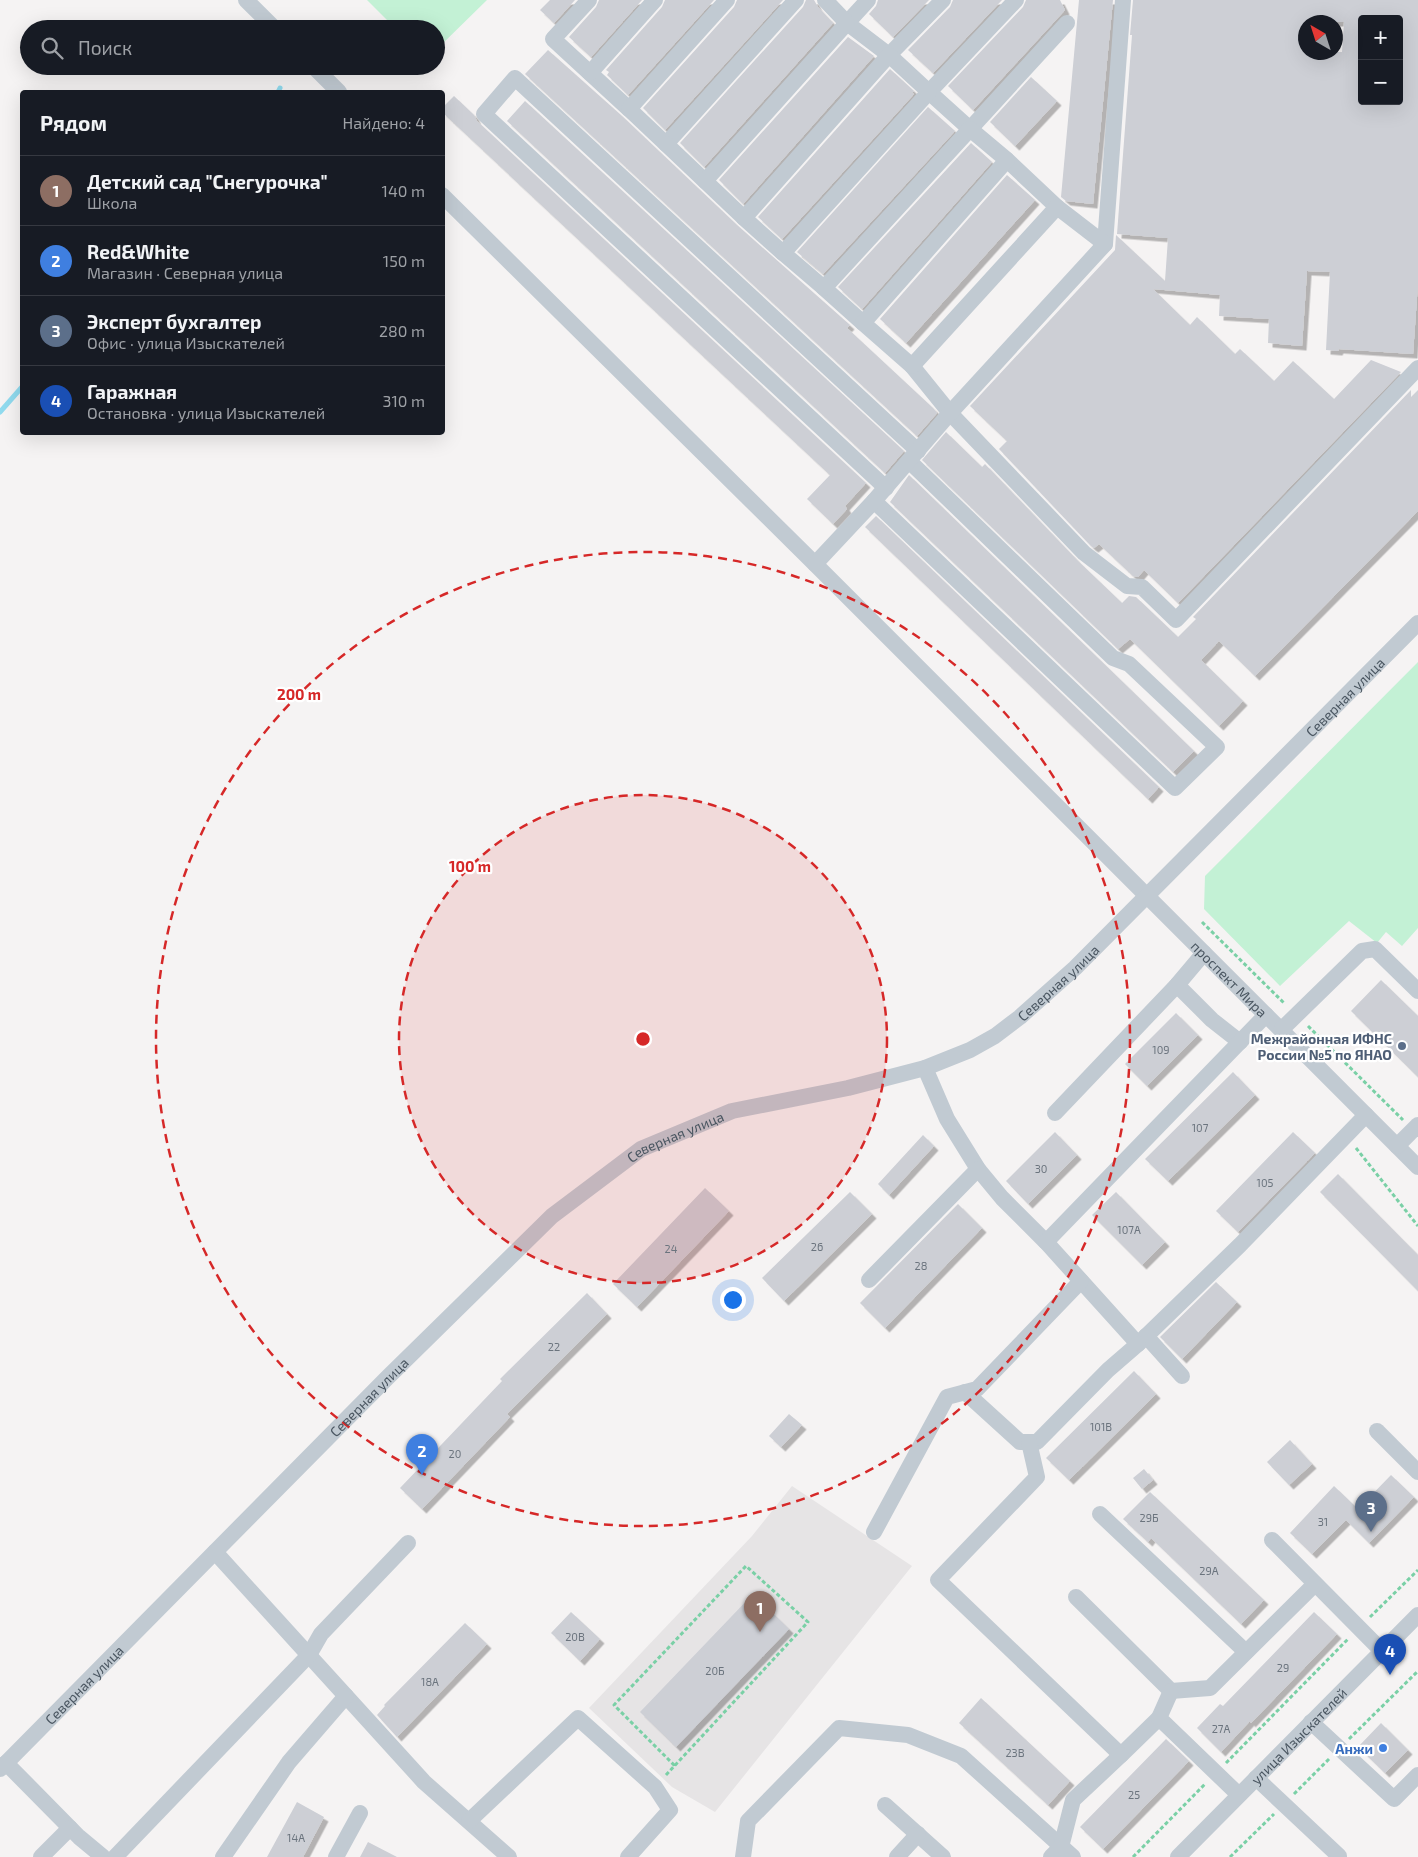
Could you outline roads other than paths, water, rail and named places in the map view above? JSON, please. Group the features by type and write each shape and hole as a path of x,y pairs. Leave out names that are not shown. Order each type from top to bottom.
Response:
{"street":[{"path":"246,0 266,20"},
{"path":"589,0 554,39 783,254 912,366 950,413 1084,554 1127,586 1142,587 1176,620 1418,368"},
{"path":"590,73 655,0"},
{"path":"629,109 727,0"},
{"path":"666,144 796,0"},
{"path":"825,0 847,23 889,55 1057,207 1105,244"},
{"path":"705,181 868,0"},
{"path":"744,218 889,55 943,0"},
{"path":"783,254 929,92 1016,0"},
{"path":"815,564 886,488 950,413 1105,244 1123,0"},
{"path":"824,288 1067,23"},
{"path":"322,75 337,90"},
{"path":"874,501 1176,788 1217,747 1129,664 1113,658 913,456 515,78 484,114 886,488"},
{"path":"863,323 1007,160"},
{"name":"проспект Мира","path":"445,198 815,564 1418,1167"},
{"path":"912,366 1057,207"},
{"name":"Северная улица","path":"3,1766 388,1378 552,1216 641,1149 732,1111 848,1088 924,1068 970,1050 995,1036 1020,1017 1075,968 1148,897 1418,622"},
{"path":"1281,1030 1362,951 1375,949 1418,991"},
{"path":"1055,1113 1177,985 1204,952"},
{"path":"1177,985 1199,1008 1240,1042"},
{"path":"1046,1242 1266,1015"},
{"path":"924,1068 947,1119 978,1169 1002,1198 1046,1242 1080,1281 1182,1376"},
{"path":"965,1392 1020,1442 1037,1442 1108,1370 1142,1340 1240,1245 1366,1115"},
{"path":"1397,1146 1416,1127"},
{"path":"869,1280 978,1169"},
{"path":"874,1532 947,1397 978,1388 1080,1281"},
{"path":"1377,1431 1418,1472"},
{"path":"1029,1442 1037,1477 938,1580 1121,1755"},
{"path":"1100,1514 1246,1652"},
{"path":"1272,1540 1382,1652"},
{"path":"115,1857 309,1655 321,1634 408,1543"},
{"path":"215,1552 424,1782 509,1857"},
{"path":"1076,1597 1171,1691 1210,1688 1315,1584"},
{"name":"улица Изыскателей","path":"1178,1857 1418,1615"},
{"path":"1062,1854 1072,1800 1159,1718 1171,1691"},
{"path":"223,1857 289,1762 346,1696"},
{"path":"469,1821 578,1718 655,1787 670,1810 628,1857"},
{"path":"1159,1718 1239,1795"},
{"path":"1311,1722 1394,1799 1418,1775"},
{"path":"744,1857 748,1821 839,1728 908,1735 961,1756 1062,1854"},
{"path":"3,1766 103,1857"},
{"path":"1256,1778 1339,1857"},
{"path":"885,1805 943,1857"},
{"path":"336,1857 360,1813"},
{"path":"41,1857 70,1828"},
{"path":"897,1857 918,1834"}],"waterway":[{"path":"0,412 20,389"}],"place":[{"name":"Межрайонная ИФНС России №5 по ЯНАО","path":"1402,1046"},
{"name":"Red&White","path":"422,1475"},
{"name":"Эксперт бухгалтер","path":"1371,1532"},
{"name":"Детский сад \"Снегурочка\"","path":"760,1632"},
{"name":"Гаражная","path":"1390,1675"},
{"name":"Анжи","path":"1383,1748"}]}
